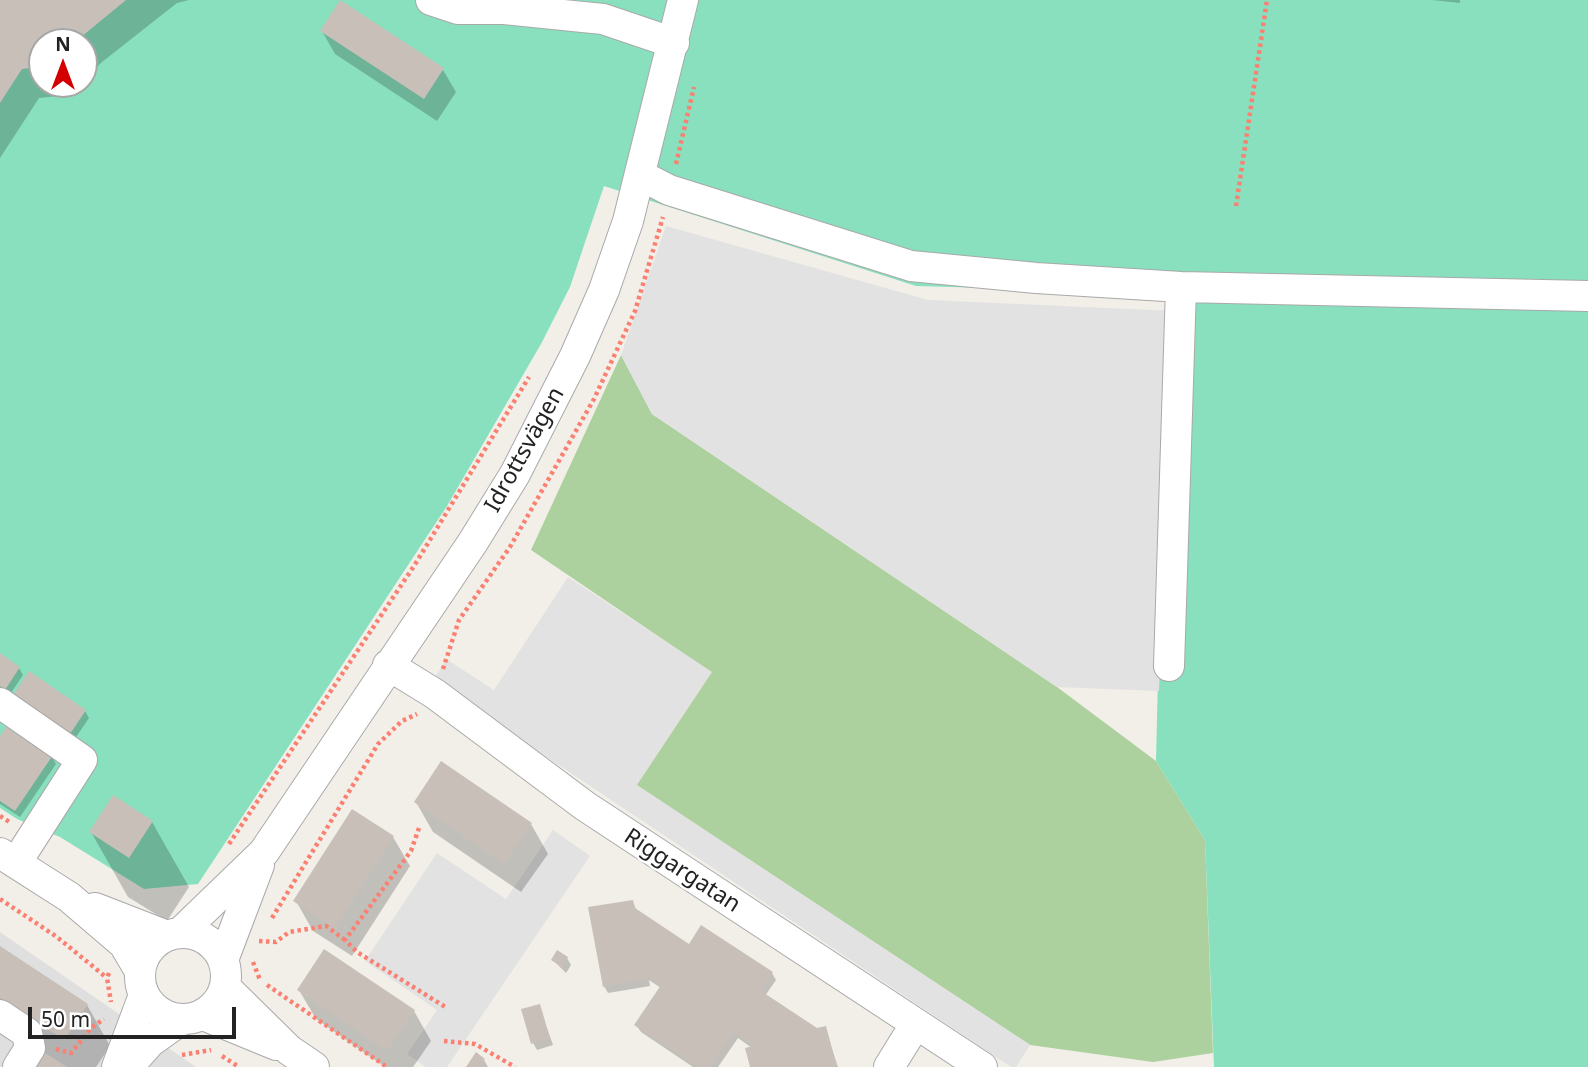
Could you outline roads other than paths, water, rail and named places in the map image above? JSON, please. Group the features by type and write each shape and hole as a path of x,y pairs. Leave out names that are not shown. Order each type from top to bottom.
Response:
{"street":[{"path":"431,0 458,9 517,10 603,19 674,43"},
{"name":"Idrottsvägen","path":"174,935 264,852 473,542 514,474 554,399 604,290 640,175 683,0"},
{"path":"640,175 669,190 911,266 1036,278 1181,287 1588,296"},
{"path":"1168,666 1181,287"},
{"name":"Riggargatan","path":"388,665 435,694 585,806 982,1067"},
{"path":"0,703 82,760 33,838 8,858 69,897 124,944 159,1012 192,1017 289,1050 314,1067"},
{"name":"Idrottsvägen","path":"234,968 264,852"},
{"path":"69,897 174,935 206,939 234,968 289,1050"},
{"path":"117,1067 142,983 147,953 174,935"},
{"path":"128,1067 150,1042 220,999 234,968"},
{"path":"0,1015 27,1033 30,1048 18,1067"},
{"path":"889,1067 915,1025"}]}
